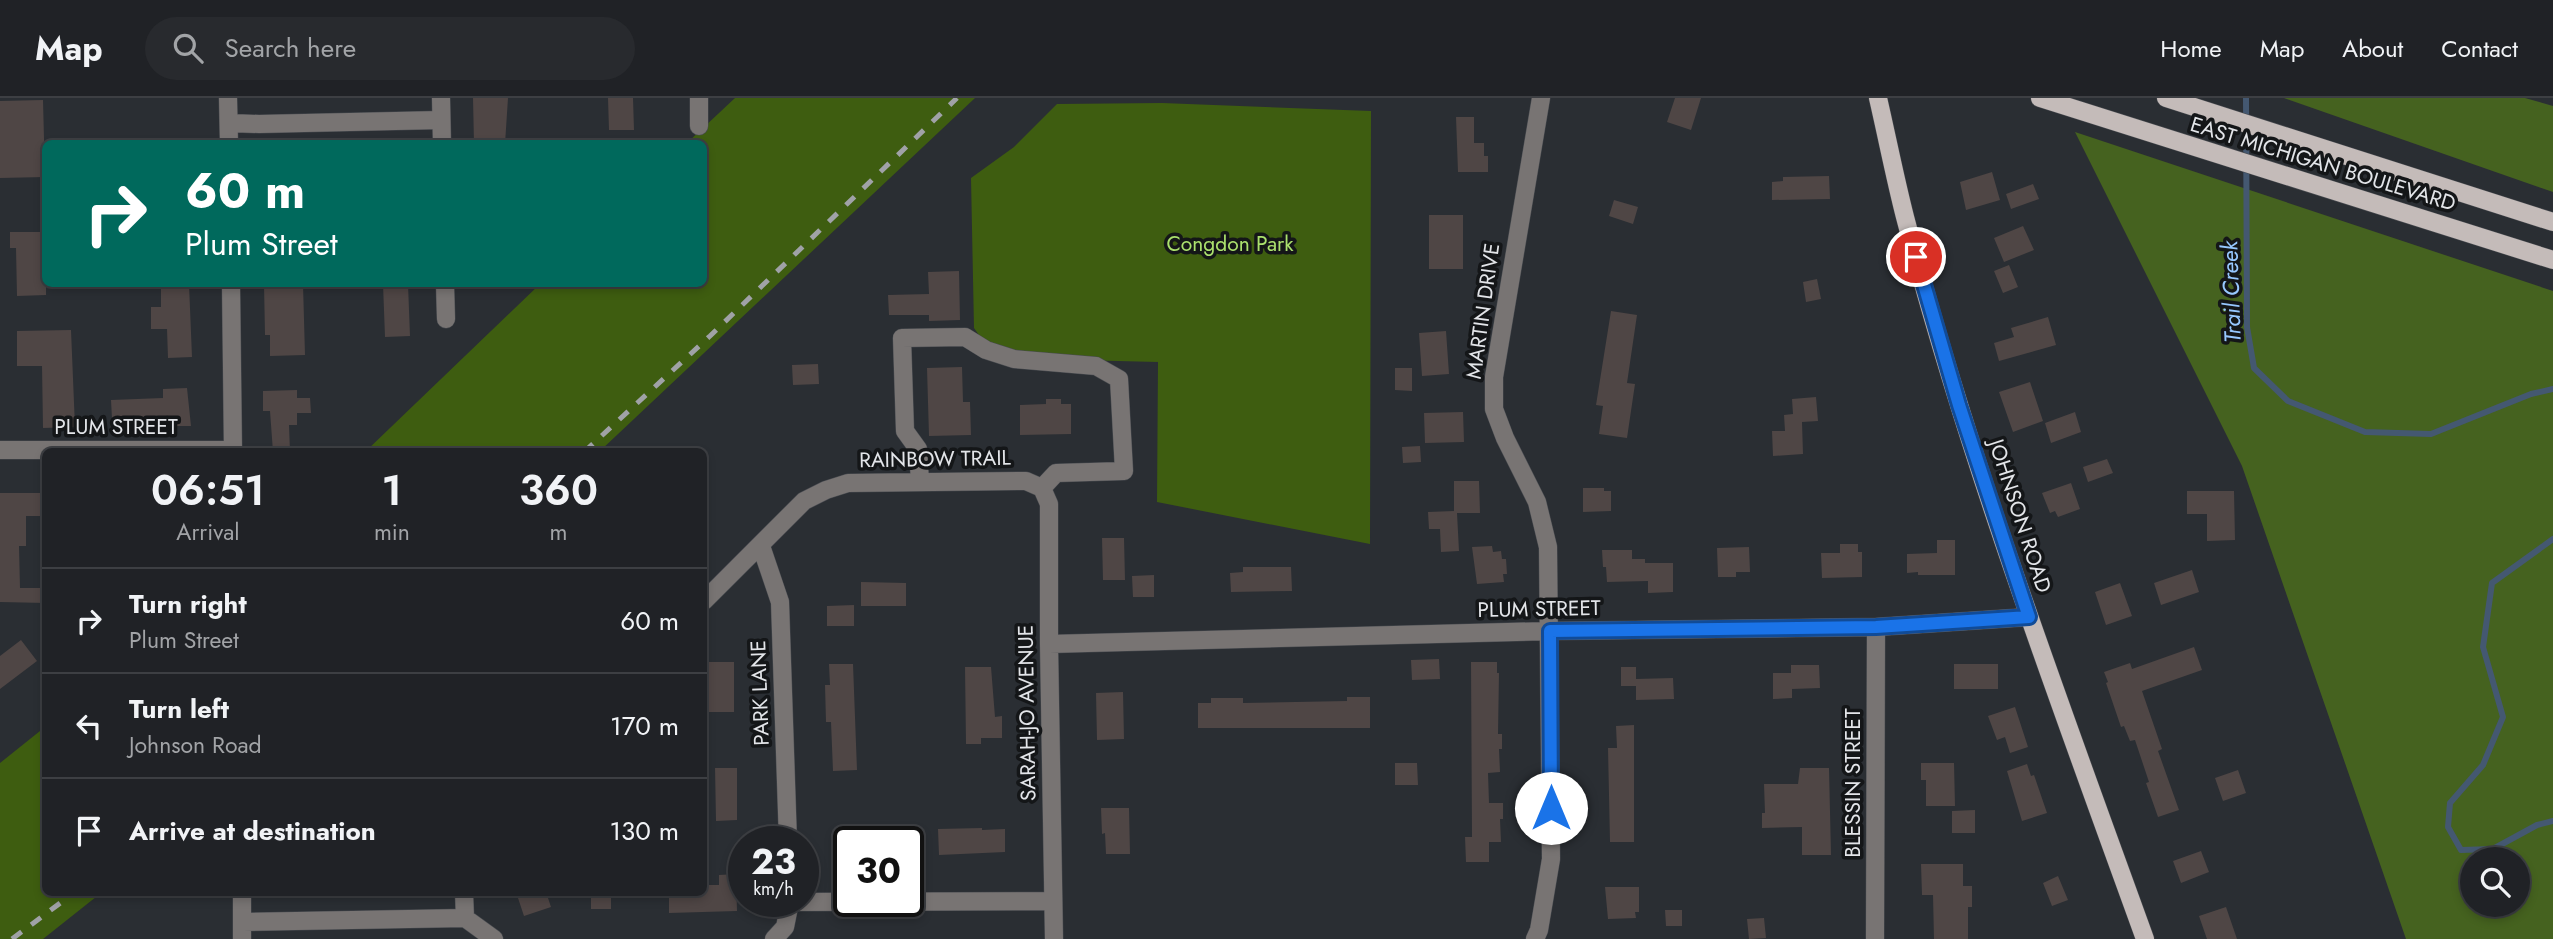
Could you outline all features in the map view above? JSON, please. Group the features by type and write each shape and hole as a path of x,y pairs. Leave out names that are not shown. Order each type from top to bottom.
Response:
{"main road":[{"name":"JOHNSON ROAD","path":"1878,98 1905,216 1959,405 2029,617 2145,939"},
{"name":"EAST MICHIGAN BOULEVARD","path":"2040,98 2553,260"},
{"name":"EAST MICHIGAN BOULEVARD","path":"2166,98 2553,222"}],"street":[{"path":"228,98 229,140"},
{"path":"441,98 442,140"},
{"path":"699,98 699,126"},
{"name":"MARTIN DRIVE","path":"1535,939 1539,930 1551,859 1548,547 1537,502 1505,438 1494,408 1494,377 1541,98"},
{"path":"229,123 441,120"},
{"path":"231,287 233,448"},
{"path":"445,287 446,320"},
{"path":"920,482 918,449 905,431 902,338 965,338 986,350 1014,359 1096,366 1119,379 1124,471 1056,473 1042,488"},
{"name":"PLUM STREET","path":"0,450 42,450"},
{"name":"RAINBOW TRAIL","path":"707,598 804,501 826,490 848,483 1026,481 1042,488"},
{"name":"SARAH-JO AVENUE","path":"1042,488 1049,504 1054,939"},
{"name":"PARK LANE","path":"761,545 780,603 787,826"},
{"name":"PLUM STREET","path":"1049,644 1550,631 1876,627 2029,617"},
{"name":"BLESSIN STREET","path":"1875,939 1876,627"},
{"path":"242,896 242,931 465,918 494,939"},
{"path":"464,896 465,918"},
{"path":"819,902 1053,901"},
{"path":"774,939 785,927 787,917"}],"green space":[{"path":"735,98 975,98 603,448 369,448 537,287 707,287 707,140 690,140"},
{"path":"2284,98 2525,98 2553,106 2553,192"},
{"name":"Congdon Park","path":"1162,103 1371,111 1370,544 1157,502 1158,362 995,358 974,328 971,178 1014,147 1057,104"},
{"path":"2075,132 2553,291 2553,939 2406,939 2242,466"},
{"path":"42,729 42,896 97,896 43,939 0,939 0,763"}],"building":[{"path":"473,98 508,98 505,140 474,140"},
{"path":"608,98 633,98 634,130 609,130"},
{"path":"1675,98 1701,98 1691,130 1667,122"},
{"path":"43,100 42,177 0,178 0,101"},
{"path":"1456,117 1474,117 1474,143 1484,143 1484,156 1488,156 1488,172 1458,172"},
{"path":"1992,172 2000,200 1966,210 1960,182"},
{"path":"1829,176 1830,199 1772,200 1772,182 1783,181 1783,177"},
{"path":"2033,184 2039,199 2011,209 2006,194"},
{"path":"1614,200 1638,207 1633,224 1609,216"},
{"path":"1429,215 1463,215 1463,269 1429,269"},
{"path":"2023,226 2034,250 2004,262 1994,238"},
{"path":"10,232 42,232 42,287 46,287 46,295 17,296 16,248 10,248"},
{"path":"2009,265 2018,287 2003,293 1994,271"},
{"path":"959,271 960,320 929,321 929,315 889,315 888,295 929,294 928,272"},
{"path":"1817,279 1821,299 1806,302 1803,282"},
{"path":"161,287 189,287 192,357 168,358 167,329 151,329 151,307 161,307"},
{"path":"264,287 303,287 305,355 270,356 270,335 265,335"},
{"path":"383,287 408,287 410,336 385,337"},
{"path":"1611,311 1637,315 1627,383 1635,384 1627,438 1599,434 1603,406 1596,405"},
{"path":"2048,317 2056,345 1999,361 1994,343 2014,337 2011,328"},
{"path":"71,330 75,427 43,428 42,366 17,366 17,331"},
{"path":"1446,331 1449,374 1422,376 1419,333"},
{"path":"818,364 819,384 793,385 792,365"},
{"path":"962,367 963,402 970,402 971,435 929,436 927,368"},
{"path":"1395,368 1412,368 1412,391 1395,390"},
{"path":"2030,382 2043,421 2013,432 1999,392"},
{"path":"187,388 191,426 170,426 170,417 112,419 111,400 163,398 163,389"},
{"path":"297,390 297,398 310,398 311,413 297,413 297,425 289,425 290,448 273,448 270,411 263,411 263,391"},
{"path":"1816,397 1818,421 1802,422 1803,454 1773,456 1772,431 1785,431 1784,415 1793,414 1792,399"},
{"path":"1046,399 1061,399 1061,404 1071,404 1071,434 1020,435 1020,405 1046,404"},
{"path":"1463,412 1464,442 1425,443 1424,413"},
{"path":"2075,412 2081,432 2051,443 2045,423"},
{"path":"1420,446 1421,462 1403,463 1402,447"},
{"path":"2107,459 2113,473 2088,482 2083,467"},
{"path":"1454,481 1479,481 1480,513 1457,513 1459,551 1441,552 1440,529 1429,529 1428,512 1454,511"},
{"path":"2071,483 2080,509 2058,517 2055,511 2050,513 2042,493"},
{"path":"1583,488 1604,488 1604,491 1611,491 1611,511 1583,512"},
{"path":"2187,491 2234,491 2235,540 2207,541 2207,514 2187,514"},
{"path":"0,493 42,493 42,516 26,516 26,546 19,546 20,588 42,588 42,603 0,602"},
{"path":"1102,538 1124,538 1125,580 1103,580"},
{"path":"1937,540 1955,540 1955,575 1907,573 1907,554 1937,553"},
{"path":"1840,544 1858,544 1858,552 1862,552 1862,577 1822,578 1821,553 1840,553"},
{"path":"1492,546 1493,552 1501,551 1502,559 1506,559 1507,574 1503,574 1504,582 1477,584 1472,547"},
{"path":"1749,547 1750,572 1736,572 1736,577 1718,577 1717,548"},
{"path":"1602,550 1632,550 1632,559 1645,559 1645,563 1673,563 1673,592 1648,593 1648,581 1607,582"},
{"path":"1243,567 1291,567 1292,591 1231,592 1230,573 1243,572"},
{"path":"2192,570 2199,592 2161,605 2154,583"},
{"path":"1154,575 1154,597 1133,597 1132,576"},
{"path":"861,582 906,583 906,606 861,606"},
{"path":"2120,583 2132,616 2106,625 2095,592"},
{"path":"854,605 854,626 827,626 827,606"},
{"path":"21,640 37,661 0,689 0,656"},
{"path":"2194,647 2202,670 2142,691 2162,749 2158,751 2179,810 2158,817 2135,740 2130,741 2124,726 2121,727 2104,672 2130,663 2132,669"},
{"path":"1439,659 1440,679 1412,680 1411,660"},
{"path":"707,662 734,662 734,712 707,712"},
{"path":"1471,662 1497,662 1499,673 1498,734 1502,734 1502,749 1499,749 1500,772 1488,773 1489,803 1503,803 1503,819 1500,819 1501,842 1489,842 1489,862 1466,862 1465,837 1472,837"},
{"path":"829,664 853,664 857,770 833,771 831,722 826,722 825,685 830,685"},
{"path":"1954,664 1998,664 1998,689 1954,689"},
{"path":"1791,665 1819,665 1820,688 1792,689 1792,698 1773,699 1773,673 1791,673"},
{"path":"965,667 991,667 995,717 1002,716 1002,738 981,738 981,744 966,744"},
{"path":"1621,667 1636,667 1636,679 1673,678 1674,699 1636,700 1636,686 1621,686"},
{"path":"1123,692 1124,739 1097,740 1096,693"},
{"path":"1347,697 1370,697 1370,728 1198,728 1198,703 1211,703 1211,698 1243,698 1243,703 1347,701"},
{"path":"2015,707 2028,747 2010,753 2005,737 1997,740 1988,716"},
{"path":"1634,725 1634,842 1610,842 1608,748 1617,748 1616,726"},
{"path":"1395,763 1417,763 1418,785 1395,785"},
{"path":"1921,763 1954,763 1955,806 1926,806 1926,780 1921,780"},
{"path":"2027,764 2031,776 2034,775 2047,813 2022,821 2007,771"},
{"path":"715,768 737,768 737,820 716,821"},
{"path":"1800,768 1829,768 1831,855 1802,855 1802,827 1762,828 1762,813 1765,813 1764,784 1798,784"},
{"path":"2238,770 2246,793 2223,801 2215,778"},
{"path":"1101,808 1129,808 1130,854 1106,854"},
{"path":"1975,810 1975,833 1952,833 1952,811"},
{"path":"938,829 1005,829 1005,852 939,855"},
{"path":"831,834 833,834 833,855"},
{"path":"2201,851 2209,872 2181,883 2173,861"},
{"path":"1921,864 1963,864 1963,886 1972,886 1972,907 1968,907 1968,939 1934,939 1933,895 1922,895"},
{"path":"728,874 728,911 669,913 669,896 707,896 707,885 719,885 719,875"},
{"path":"2058,876 2068,900 2052,906 2043,883"},
{"path":"1605,887 1639,887 1639,912 1635,912 1636,918 1608,919"},
{"path":"517,896 547,896 551,907 524,916"},
{"path":"591,896 611,896 611,909 591,909"},
{"path":"2226,907 2237,939 2207,939 2199,916"},
{"path":"1665,910 1682,910 1682,926 1666,926"},
{"path":"1764,918 1766,938 1749,939 1747,919"}],"waterway":[{"name":"Trail Creek","path":"2246,98 2247,327 2254,368 2288,401 2365,432 2431,434 2531,394 2553,389"},
{"name":"Trail Creek","path":"2553,539 2492,583 2483,647 2503,717 2483,765 2450,803 2448,827 2461,850 2493,849 2537,825 2553,821"}],"railway":[{"path":"588,448 710,336 957,98"},
{"path":"12,939 70,896"}],"route":[{"path":"1551,808 1550,631 1876,627 2029,617 1959,405 1916,257"}]}
